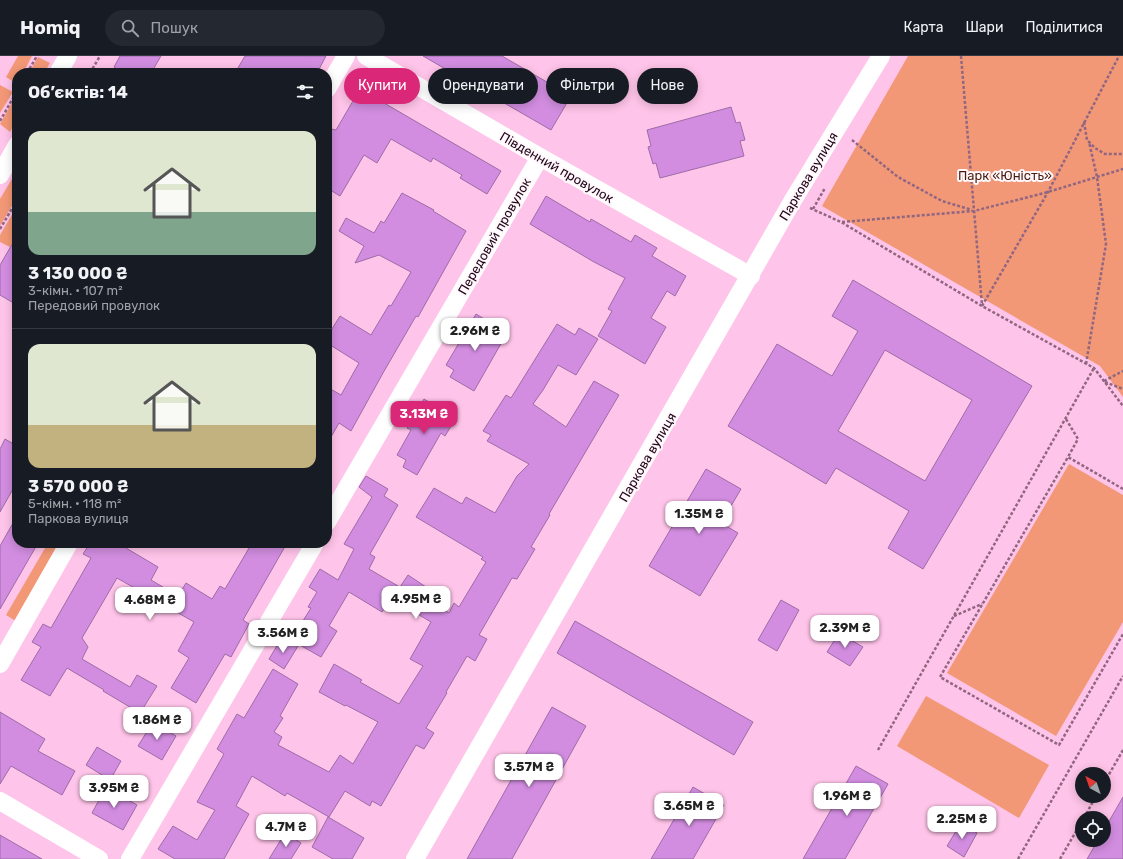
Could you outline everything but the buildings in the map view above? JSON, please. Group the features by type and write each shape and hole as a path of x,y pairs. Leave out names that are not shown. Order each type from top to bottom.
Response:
{"street":[{"path":"61,68 68,56"},
{"path":"332,80 346,56"},
{"name":"Південний провулок","path":"366,56 540,157 751,276"},
{"name":"Паркова вулиця","path":"415,859 794,200 881,56"},
{"path":"0,175 12,154"},
{"name":"Передовий провулок","path":"332,513 540,157"},
{"path":"0,664 66,548"},
{"path":"130,859 312,548"},
{"path":"0,801 99,859"}],"path":[{"path":"30,68 37,56"},
{"path":"93,68 100,56"},
{"path":"961,56 982,306"},
{"path":"982,306 1048,192 1119,56"},
{"path":"0,121 12,100"},
{"path":"1084,122 1087,140 1089,142 1097,177 1106,244 1086,364"},
{"path":"852,140 898,177 942,201 974,210"},
{"path":"1089,142 1104,154 1123,154"},
{"path":"841,222 974,210 1048,192 1123,169"},
{"path":"794,200 841,222 982,306 1094,368 1123,406"},
{"path":"0,229 12,209"},
{"path":"878,750 1094,368"},
{"path":"1104,381 1123,371"},
{"path":"1104,381 1123,389"},
{"path":"1066,419 1078,439 940,677 1059,745 1123,634"},
{"path":"1068,457 1123,489"},
{"path":"954,616 983,604"},
{"path":"1018,859 1123,676"},
{"path":"1111,771 1123,750"},
{"path":"1060,859 1075,833"}],"green space":[{"path":"18,56 32,56 26,68 12,68 12,81 6,77"},
{"name":"Парк «Юність»","path":"908,56 1123,56 1123,397 1100,366 822,206"},
{"path":"38,57 50,63 47,68 32,68"},
{"path":"0,85 12,91 12,94 0,113"},
{"path":"12,103 12,129 10,132 0,124"},
{"path":"12,179 12,206 0,226 0,199"},
{"path":"12,215 12,244 10,247 0,242 0,235"},
{"path":"1069,464 1123,495 1123,622 1056,736 947,673"},
{"path":"45,548 60,549 19,623 6,615"},
{"path":"926,696 1049,765 1019,818 897,746"}]}
